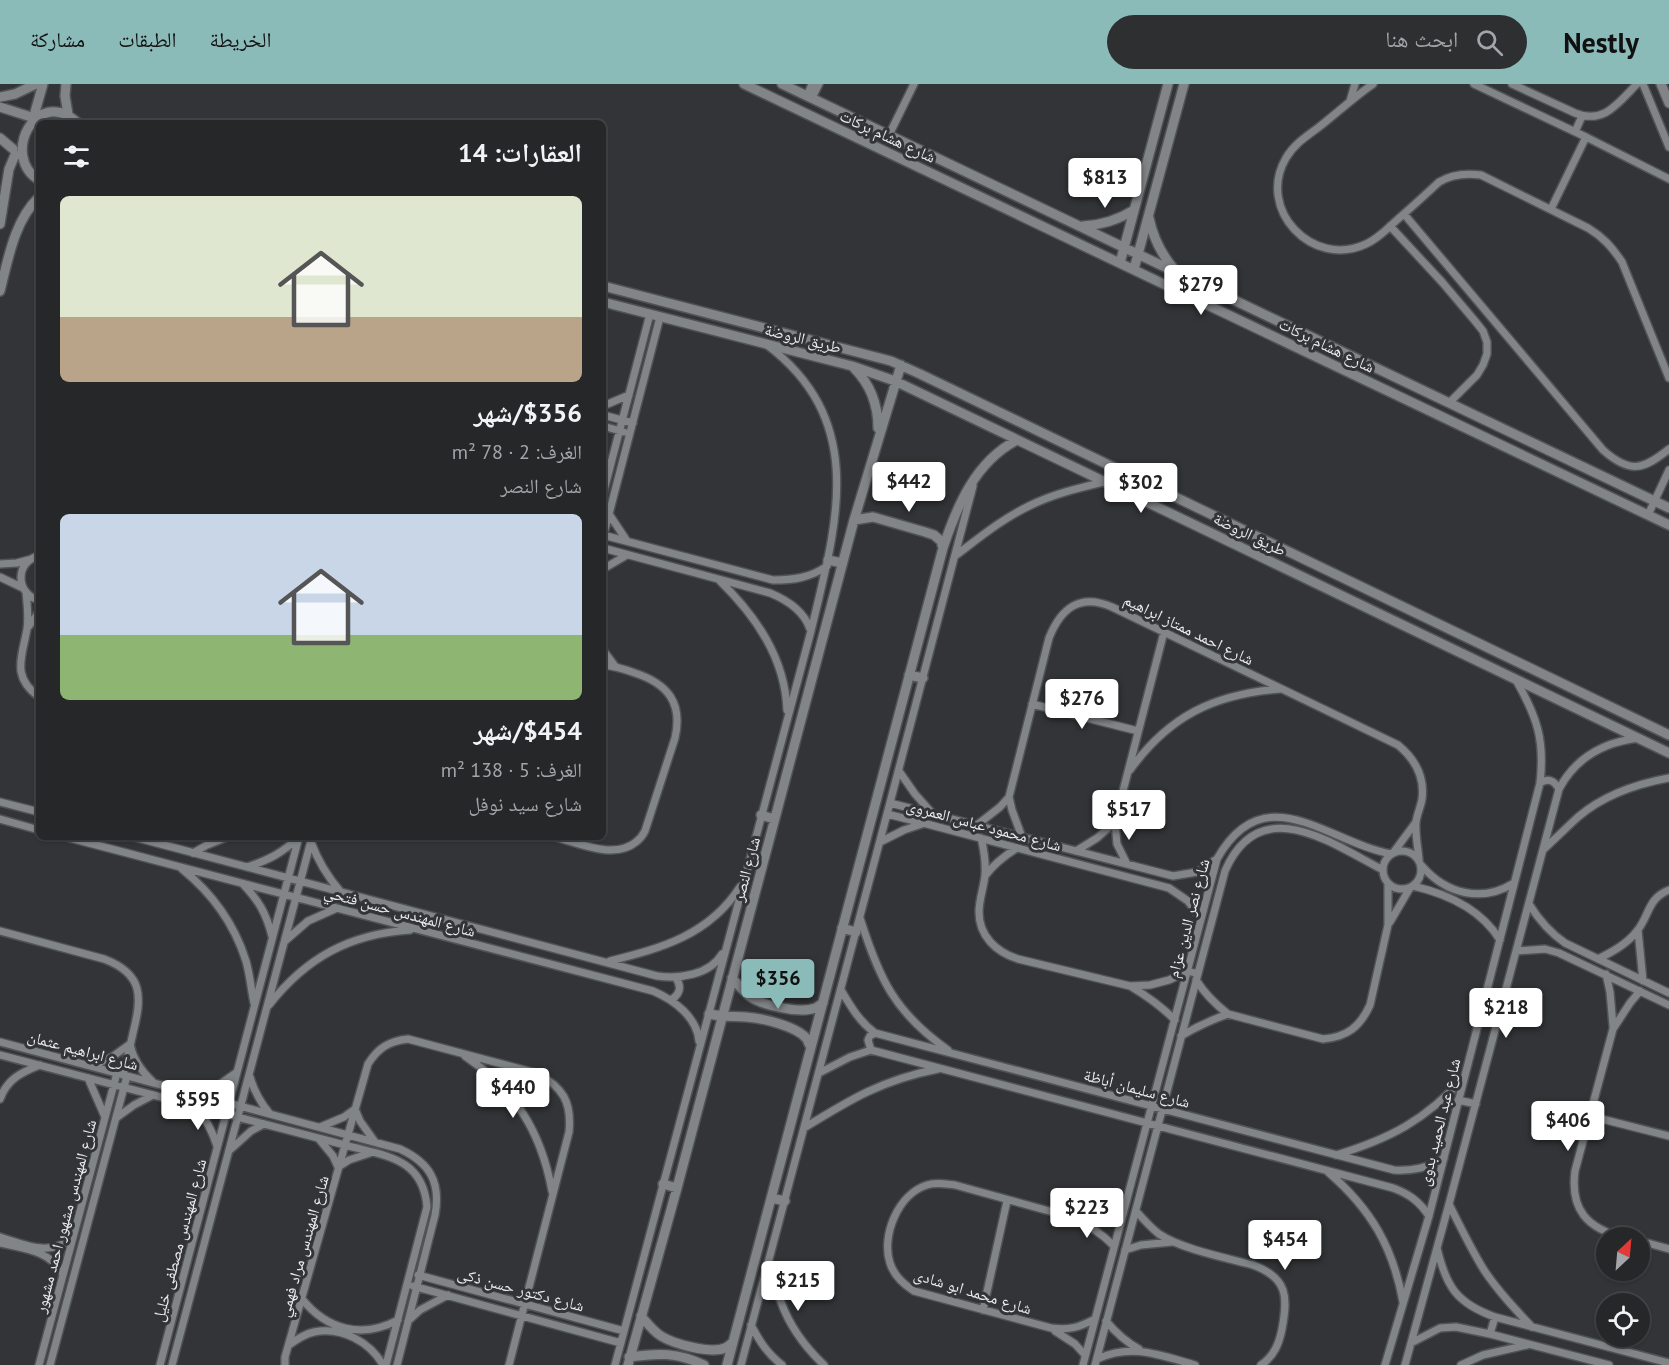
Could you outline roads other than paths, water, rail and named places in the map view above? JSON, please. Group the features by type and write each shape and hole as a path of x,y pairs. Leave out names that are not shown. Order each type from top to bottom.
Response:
{"street":[{"path":"0,97 15,94 36,84"},
{"path":"0,224 16,131 32,114 44,84"},
{"path":"66,84 68,114"},
{"name":"شارع هشام بركات","path":"744,84 1669,525"},
{"name":"شارع هشام بركات","path":"782,84 1669,508"},
{"path":"810,97 812,84"},
{"path":"810,97 819,84"},
{"path":"889,135 914,84"},
{"path":"1120,263 1168,84"},
{"path":"1134,269 1184,84"},
{"path":"1350,101 1355,84"},
{"path":"1373,84 1294,146 1286,158 1280,171 1278,185 1282,212 1289,225 1305,239 1324,248 1352,249 1378,237 1447,177 1467,173 1481,175 1588,228 1613,248 1622,262 1669,378"},
{"path":"1474,84 1669,179"},
{"path":"1512,84 1582,116 1593,117 1603,115 1612,109 1636,84"},
{"path":"1643,84 1669,147"},
{"path":"1661,84 1669,103"},
{"path":"0,107 32,114 54,109 68,114 75,120"},
{"path":"1575,132 1582,116"},
{"path":"1551,209 1586,137"},
{"path":"0,138 14,152 23,170 36,179"},
{"path":"912,164 919,149"},
{"path":"0,291 16,234 36,200"},
{"path":"1080,226 1103,224 1134,210"},
{"path":"1404,214 1604,450 1616,461 1630,467 1645,465 1669,449"},
{"path":"1148,215 1155,239 1175,271"},
{"path":"1390,226 1483,331 1487,354 1483,365 1449,403"},
{"path":"1445,288 1457,277"},
{"name":"طريق الروضة","path":"606,287 867,354 901,365 1669,735"},
{"name":"طريق الروضة","path":"606,303 852,366 895,381 1669,753"},
{"path":"606,482 650,314"},
{"path":"606,525 660,317"},
{"path":"615,1365 811,631 827,563 838,488 833,441 818,403 803,380 785,360 765,344"},
{"name":"شارع النصر","path":"628,1361 677,1188 842,563 876,442 901,365"},
{"path":"852,366 864,378 872,393 877,409 876,442"},
{"path":"1391,393 1398,379"},
{"path":"606,405 629,395"},
{"path":"972,418 979,402"},
{"path":"606,416 633,423"},
{"path":"606,427 630,434"},
{"path":"727,1365 943,548 957,509 975,478 998,452 1017,440"},
{"path":"606,463 609,470"},
{"path":"1648,515 1669,470"},
{"path":"741,1365 975,478"},
{"path":"955,556 1003,520 1029,506 1055,495 1105,482"},
{"path":"609,514 627,542"},
{"path":"854,520 873,517 925,532 941,541 943,548"},
{"path":"606,537 773,580 791,580 809,576 827,563 842,563"},
{"path":"606,549 770,592 800,612 811,631"},
{"path":"606,567 627,555"},
{"path":"0,564 17,562 35,556"},
{"path":"35,556 25,564 22,570 27,628 20,661 22,674 28,687 36,694"},
{"path":"1295,572 1301,558"},
{"path":"1325,587 1326,579 1331,572"},
{"path":"0,577 36,599"},
{"path":"717,579 737,597 768,641 786,692 788,718"},
{"name":"شارع احمد ممتاز ابراهيم","path":"1009,797 1055,622 1061,614 1080,602 1102,602 1387,739 1408,753 1420,774 1422,786 1422,799 1416,822 1420,863"},
{"path":"27,628 36,616"},
{"path":"1127,864 1117,844 1115,822 1164,632"},
{"path":"606,654 615,666"},
{"path":"568,840 612,850 626,848 637,841 645,831 650,819 678,725 673,700 655,681 615,666 606,665"},
{"path":"909,675 923,678"},
{"name":"شارع عبد الحميد بدوى","path":"1385,1365 1429,1216 1540,783 1542,762 1537,725 1515,678"},
{"path":"1127,774 1143,752 1164,731 1206,705 1231,696 1283,689"},
{"path":"1032,704 1138,731"},
{"name":"شارع عبد الحميد بدوى","path":"1405,1365 1559,789 1566,775 1590,754 1619,741 1639,738"},
{"path":"899,771 932,813"},
{"path":"1543,850 1579,816 1600,802 1623,790 1669,778"},
{"path":"1540,783 1551,780 1559,789"},
{"path":"977,825 1009,797"},
{"path":"1009,797 1022,837"},
{"path":"0,802 36,811"},
{"name":"شارع محمود عباس العمروى","path":"890,803 1173,876 1197,872 1208,867 1217,859"},
{"name":"شارع محمود عباس العمروى","path":"887,814 1168,888 1188,901 1201,919"},
{"path":"761,815 774,819"},
{"name":"شارع نصر الدين عزام","path":"1083,1365 1217,859 1224,846 1246,826 1275,817 1305,821 1360,846 1392,854"},
{"path":"0,819 36,829"},
{"path":"1076,851 1097,838 1115,822"},
{"name":"شارع احمد ممتاز ابراهيم","path":"1392,854 1416,822"},
{"path":"880,842 915,825 927,824"},
{"name":"شارع نصر الدين عزام","path":"1096,1362 1225,871 1232,857 1240,845 1251,836 1278,827 1292,828 1341,848 1383,870"},
{"path":"981,838 985,857 985,876 979,914 981,926 987,938 1005,955 1130,986 1150,985 1169,980 1188,971 1197,977 1205,993 1216,1005 1228,1014 1323,1039 1347,1034 1365,1016 1370,1005 1388,924 1388,883"},
{"name":"شارع المهندس حسن فتحي","path":"77,840 653,991 671,1000 692,1021 698,1034 700,1047"},
{"name":"شارع المهندس حسن فتحي","path":"145,840 657,976 676,978 707,968 720,957 727,943"},
{"path":"194,853 220,840"},
{"path":"247,867 267,861 296,840"},
{"name":"شارع المهندس مصطفى خليل","path":"160,1365 298,840"},
{"path":"311,840 322,868 340,891"},
{"name":"شارع المهندس مصطفى خليل","path":"172,1365 311,840"},
{"path":"985,876 1005,855 1017,848"},
{"path":"1500,940 1493,929 1473,910 1441,894 1412,887 1397,889 1388,883 1383,870 1385,862 1392,854 1406,851 1411,853 1434,878 1462,892 1476,895 1489,894 1503,890 1514,883"},
{"path":"1388,924 1420,877 1420,863"},
{"path":"180,867 215,900 228,920 239,941 255,1005"},
{"path":"608,962 657,949 688,934 710,919 728,902 740,888 746,873"},
{"path":"1168,888 1174,883 1173,876"},
{"path":"243,884 257,899 267,918 272,938"},
{"path":"1598,959 1627,942 1638,930 1648,908 1655,899 1669,890"},
{"path":"1529,904 1540,921 1565,944 1669,993"},
{"path":"285,941 308,921 336,908"},
{"path":"860,918 879,972 892,996 909,1018 952,1053"},
{"path":"842,928 856,932"},
{"path":"267,1007 301,970 321,956 366,936 415,929"},
{"path":"1638,930 1643,981"},
{"path":"0,931 104,959 128,972 139,996 139,1010 122,1075"},
{"path":"1516,951 1545,950 1559,953 1669,1005"},
{"path":"1606,974 1611,992 1613,1029"},
{"path":"671,1000 680,990 676,978"},
{"path":"732,978 750,997 761,1002 793,1010 815,1008 823,1003"},
{"path":"1130,986 1161,1007 1174,1020"},
{"name":"شارع سليمان أباظة","path":"841,990 855,1015 875,1033 1394,1170 1407,1171 1426,1167 1444,1158"},
{"path":"1596,1227 1585,1217 1576,1203 1573,1187 1575,1171 1613,1029 1640,991"},
{"path":"709,1014 722,1017 754,1017 788,1027 807,1039 811,1047"},
{"path":"1181,1036 1228,1014"},
{"path":"819,1073 850,1057 871,1050 868,1040 875,1033"},
{"name":"شارع المهندس مراد فهمي","path":"285,1365 285,1357 368,1064 384,1045 395,1040 408,1039 536,1073 549,1080 560,1090 567,1103 570,1118 569,1132 509,1365"},
{"name":"شارع ابراهيم عثمان","path":"0,1042 375,1142 412,1155 431,1174 438,1201 397,1365"},
{"path":"92,1066 130,1044"},
{"path":"130,1044 132,1055 138,1066 154,1083"},
{"name":"شارع سليمان أباظة","path":"871,1050 1403,1192 1414,1198 1429,1216"},
{"path":"460,1053 484,1069 506,1089 523,1112 544,1156 553,1194"},
{"name":"شارع ابراهيم عثمان","path":"0,1054 373,1152 394,1158 415,1172 422,1182 427,1207 385,1365"},
{"path":"0,1099 6,1085 15,1077 40,1065"},
{"path":"804,1128 870,1089 909,1075 942,1068"},
{"path":"199,1095 213,1089 237,1072"},
{"name":"شارع المهندس مشهور احمد مشهور","path":"39,1365 114,1084 122,1075"},
{"name":"شارع المهندس مشهور احمد مشهور","path":"50,1365 124,1087 122,1075"},
{"path":"249,1076 257,1096 270,1114"},
{"path":"1336,1155 1394,1134 1421,1118 1445,1098 1464,1077"},
{"path":"88,1078 105,1117"},
{"path":"116,1118 153,1095"},
{"path":"1458,1100 1476,1104"},
{"path":"196,1106 206,1118 217,1147"},
{"path":"320,1127 344,1117 355,1109 360,1121 375,1142"},
{"path":"1590,1116 1669,1136"},
{"path":"229,1151 239,1140 264,1124"},
{"path":"317,1138 326,1146 339,1167 373,1152"},
{"path":"1326,1171 1364,1208 1379,1230 1396,1271 1403,1306"},
{"name":"شارع محمد ابو شادى","path":"1095,1319 1066,1330 1051,1328 914,1291 896,1275 890,1264 888,1252 890,1234 896,1213 914,1191 927,1185 941,1183 1071,1217 1102,1234 1114,1246"},
{"path":"663,1184 677,1188"},
{"path":"771,1198 785,1201"},
{"path":"983,1310 1007,1200"},
{"path":"1449,1204 1466,1240 1485,1271 1532,1327"},
{"name":"شارع محمد ابو شادى","path":"1071,1217 1108,1214 1124,1208"},
{"path":"1136,1210 1153,1228 1174,1242"},
{"path":"0,1237 50,1258 63,1274"},
{"path":"0,1244 41,1249 53,1248 64,1245 72,1238"},
{"path":"1125,1250 1157,1242 1174,1242 1264,1269 1274,1276 1285,1296 1286,1308 1280,1341 1274,1352 1261,1365"},
{"path":"1650,1244 1669,1249"},
{"path":"1437,1246 1442,1269 1450,1286 1462,1300 1478,1311 1669,1363"},
{"path":"768,1266 787,1318 809,1351 825,1365"},
{"name":"شارع دكتور حسن ذكى","path":"410,1273 624,1331"},
{"name":"شارع دكتور حسن ذكى","path":"407,1284 621,1343"},
{"path":"408,1321 420,1310 448,1295"},
{"path":"302,1299 310,1310 321,1318 369,1346 385,1365"},
{"path":"641,1316 660,1336 671,1341 702,1350 724,1348 732,1343"},
{"path":"1491,1334 1495,1317"},
{"path":"289,1345 301,1336 315,1331 373,1330 398,1320"},
{"path":"1106,1322 1130,1344 1144,1351 1195,1365"},
{"path":"751,1325 770,1355 782,1365"},
{"path":"1411,1343 1440,1329 1456,1327 1610,1365"},
{"name":"شارع محمد ابو شادى","path":"1051,1328 1076,1344 1085,1355"},
{"path":"1461,1365 1484,1355 1529,1344"},
{"path":"176,1351 177,1365"},
{"path":"1096,1362 1120,1351 1144,1351"},
{"path":"628,1361 657,1353 704,1365"}]}
